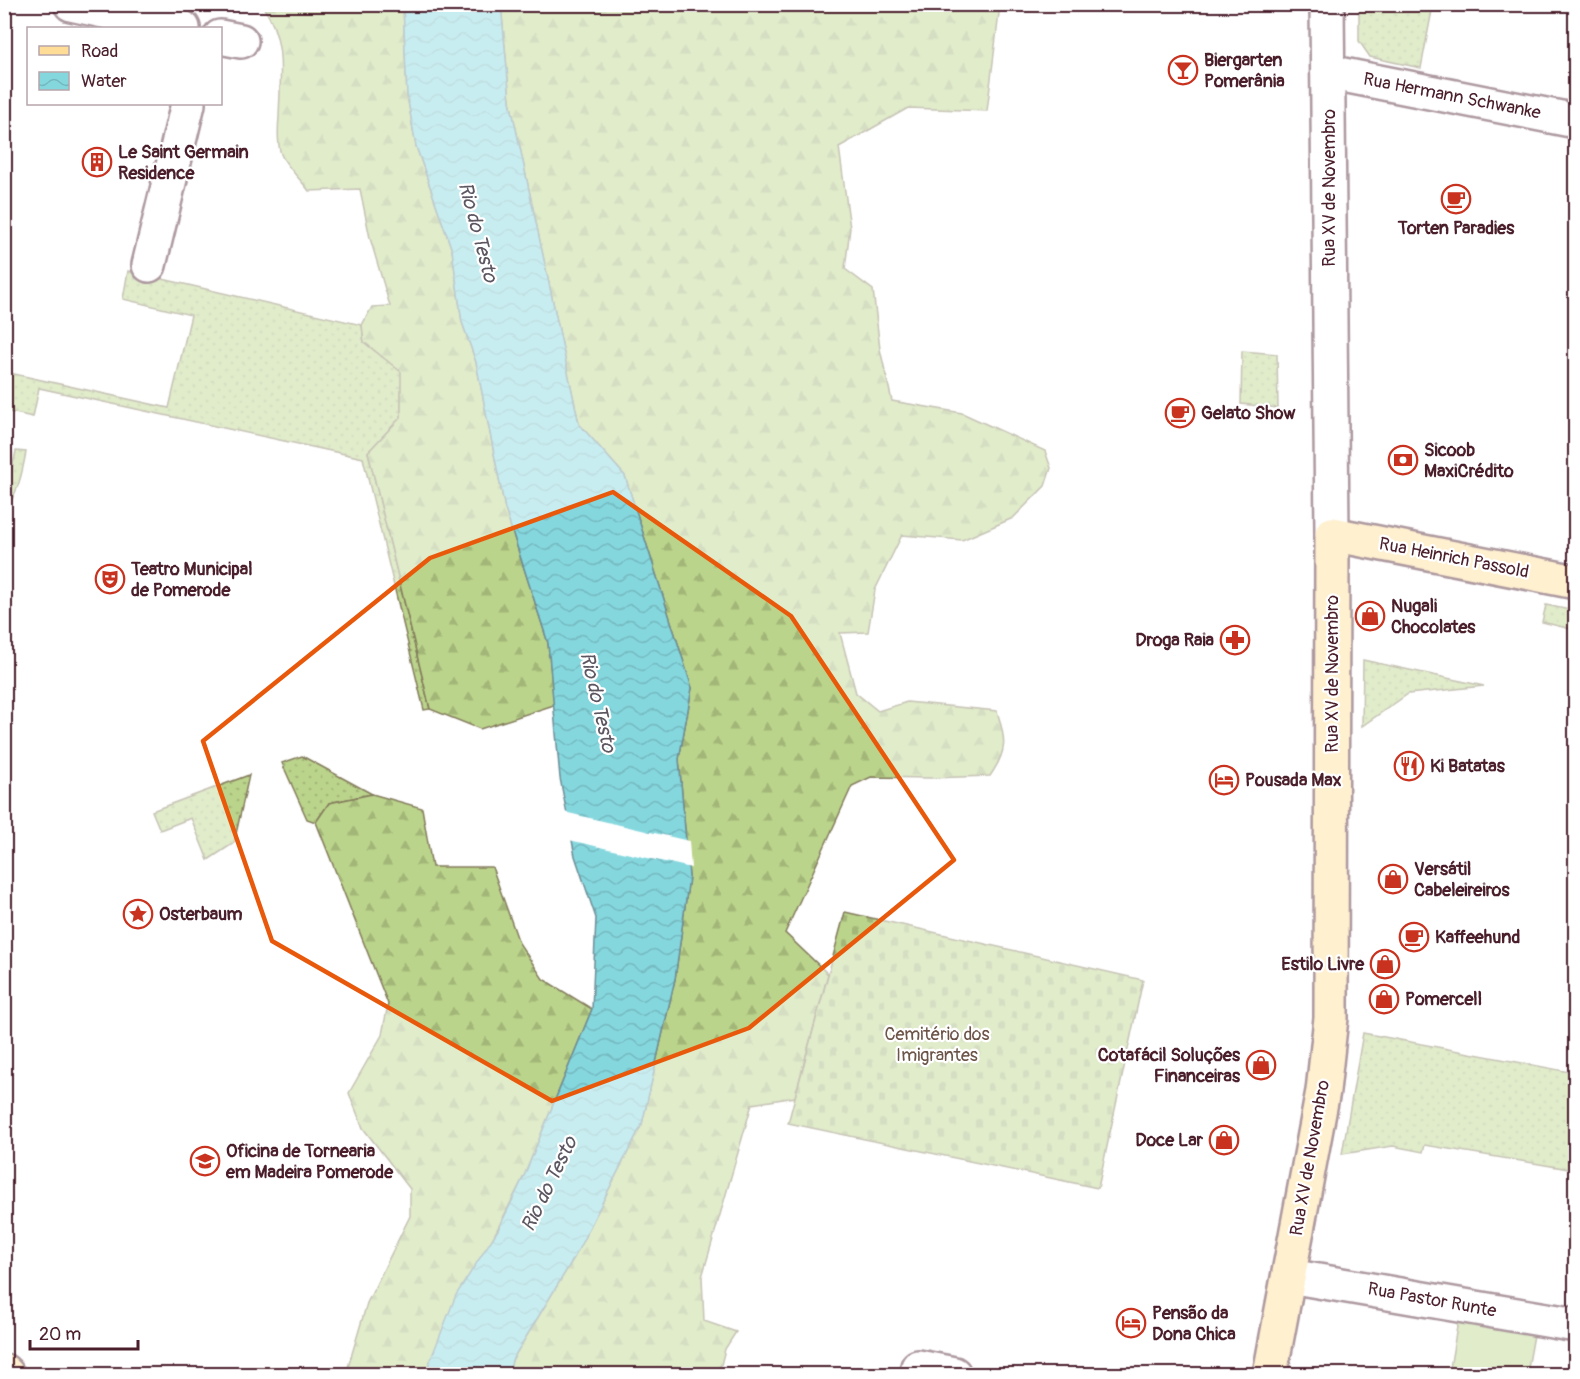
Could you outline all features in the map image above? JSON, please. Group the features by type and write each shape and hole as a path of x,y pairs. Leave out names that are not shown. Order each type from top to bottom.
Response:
{"main road":[{"name":"Rua Heinrich Passold","path":"1332,534 1575,582"},
{"name":"Rua XV de Novembro","path":"1270,1374 1323,1091 1331,1018 1332,534"}],"street":[{"path":"70,4 178,27"},
{"name":"Rua XV de Novembro","path":"1327,4 1332,534"},
{"name":"Rua Hermann Schwanke","path":"1328,72 1575,121"},
{"path":"149,265 188,105"},
{"name":"Rua Pastor Runte","path":"1288,1276 1575,1324"},
{"path":"918,1367 954,1374"}],"highlighted area":[{"path":"613,492 791,616 954,860 749,1028 552,1101 272,941 203,741 430,558"}],"green space":[{"path":"262,5 403,5 407,95 416,146 452,250 462,322 476,362 505,509 548,643 554,705 480,729 430,709 368,452 401,417 401,372 364,342 362,325 372,307 390,306 370,238 360,189 309,191 281,154 278,136 281,73 279,45 270,18"},
{"path":"501,5 1000,5 987,111 908,108 839,147 850,228 845,269 873,290 880,349 892,401 962,413 1045,451 1051,468 1045,486 1013,518 962,540 902,535 875,590 868,632 840,633 856,693 878,711 907,702 997,711 1004,745 1000,759 990,776 871,777 852,786 785,933 828,974 795,1097 752,1104 702,1277 704,1321 736,1332 725,1349 721,1365 709,1374 509,1374 512,1360 575,1256 642,1124 675,979 689,877 679,759 692,688 625,476 579,424 510,101"},
{"path":"1359,5 1433,5 1421,68 1370,57 1359,41"},
{"path":"128,271 362,325 364,342 402,371 401,417 368,452 430,709 424,710 363,458 39,388 33,417 5,411 5,372 169,408 191,315 123,299"},
{"path":"1242,351 1277,354 1278,408 1241,404"},
{"path":"16,451 26,452 19,483 5,510 7,488"},
{"path":"1546,605 1575,611 1575,630 1542,622"},
{"path":"1363,660 1484,686 1408,694 1362,726"},
{"path":"302,756 372,794 329,803 316,822 307,819 282,763"},
{"path":"249,775 234,843 208,860 191,818 160,830 152,811"},
{"path":"372,794 422,808 432,867 492,867 519,943 543,979 592,1009 525,1174 425,1374 346,1374 367,1303 410,1216 410,1189 363,1128 349,1093 382,1035 388,1004 316,822 329,803"},
{"name":"Cemitério dos Imigrantes","path":"845,912 1143,980 1098,1188 788,1123"},
{"path":"1363,1033 1575,1073 1575,1170 1425,1145 1423,1152 1393,1146 1342,1154"},
{"path":"1458,1321 1534,1335 1527,1374 1449,1374"}],"water":[{"name":"Rio do Testo","path":"403,5 501,5 510,101 579,424 625,476 692,688 679,759 689,877 675,979 642,1124 575,1256 512,1360 509,1374 425,1374 456,1295 498,1230 525,1174 592,1009 596,918 575,856 560,778 548,643 505,509 476,362 462,322 452,250 416,146 407,95"}],"pier":[{"path":"564,812 689,841 691,868 569,840"}],"place":[{"name":"Biergarten Pomerânia","path":"1183,70"},
{"name":"Le Saint Germain Residence","path":"97,162"},
{"name":"Torten Paradies","path":"1456,199"},
{"name":"Gelato Show","path":"1180,413"},
{"name":"Sicoob MaxiCrédito","path":"1403,460"},
{"name":"Teatro Municipal de Pomerode","path":"110,579"},
{"name":"Nugali Chocolates","path":"1370,616"},
{"name":"Droga Raia","path":"1235,640"},
{"name":"Ki Batatas","path":"1409,766"},
{"name":"Pousada Max","path":"1224,780"},
{"name":"Versátil Cabeleireiros","path":"1393,879"},
{"name":"Osterbaum","path":"138,914"},
{"name":"Kaffeehund","path":"1414,937"},
{"name":"Estilo Livre","path":"1385,964"},
{"name":"Pomercell","path":"1384,999"},
{"name":"Cotafácil Soluções Financeiras","path":"1261,1065"},
{"name":"Doce Lar","path":"1224,1140"},
{"name":"Oficina de Tornearia em Madeira Pomerode","path":"205,1161"},
{"name":"Pensão da Dona Chica","path":"1131,1323"}]}
